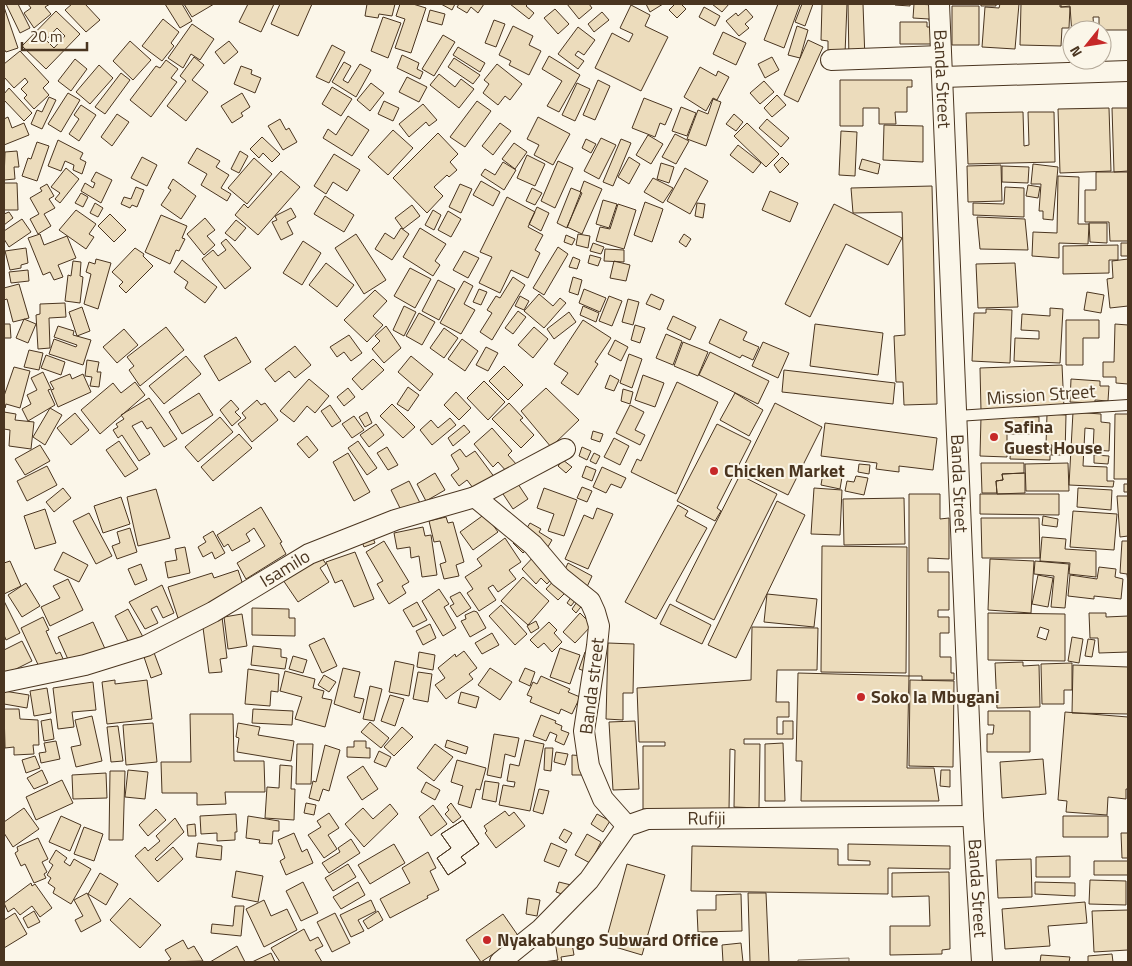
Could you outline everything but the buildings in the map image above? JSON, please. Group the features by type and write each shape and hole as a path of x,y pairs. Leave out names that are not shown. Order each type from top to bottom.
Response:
{"street":[{"name":"Banda Street","path":"938,4 943,77 973,816 982,962"},
{"path":"831,60 941,56"},
{"path":"943,77 1128,71"},
{"name":"Isamilo","path":"4,682 85,665 146,646 213,612 309,554 395,520 475,497 565,449"},
{"name":"Banda street","path":"475,497 533,545 560,577 590,601 599,626 584,732 590,766 603,799 627,826"},
{"name":"Rufiji","path":"627,826 647,819 973,816"},
{"path":"500,962 541,929 589,880 627,826"}],"lane":[{"name":"Mission Street","path":"957,416 1128,405"}],"shaded area":[{"path":"849,958 849,962 798,962 798,960"}],"place":[{"name":"Safina Guest House","path":"994,437"},
{"name":"Chicken Market","path":"714,471"},
{"name":"Soko la Mbugani","path":"861,697"},
{"name":"Nyakabungo Subward Office","path":"487,940"}]}
